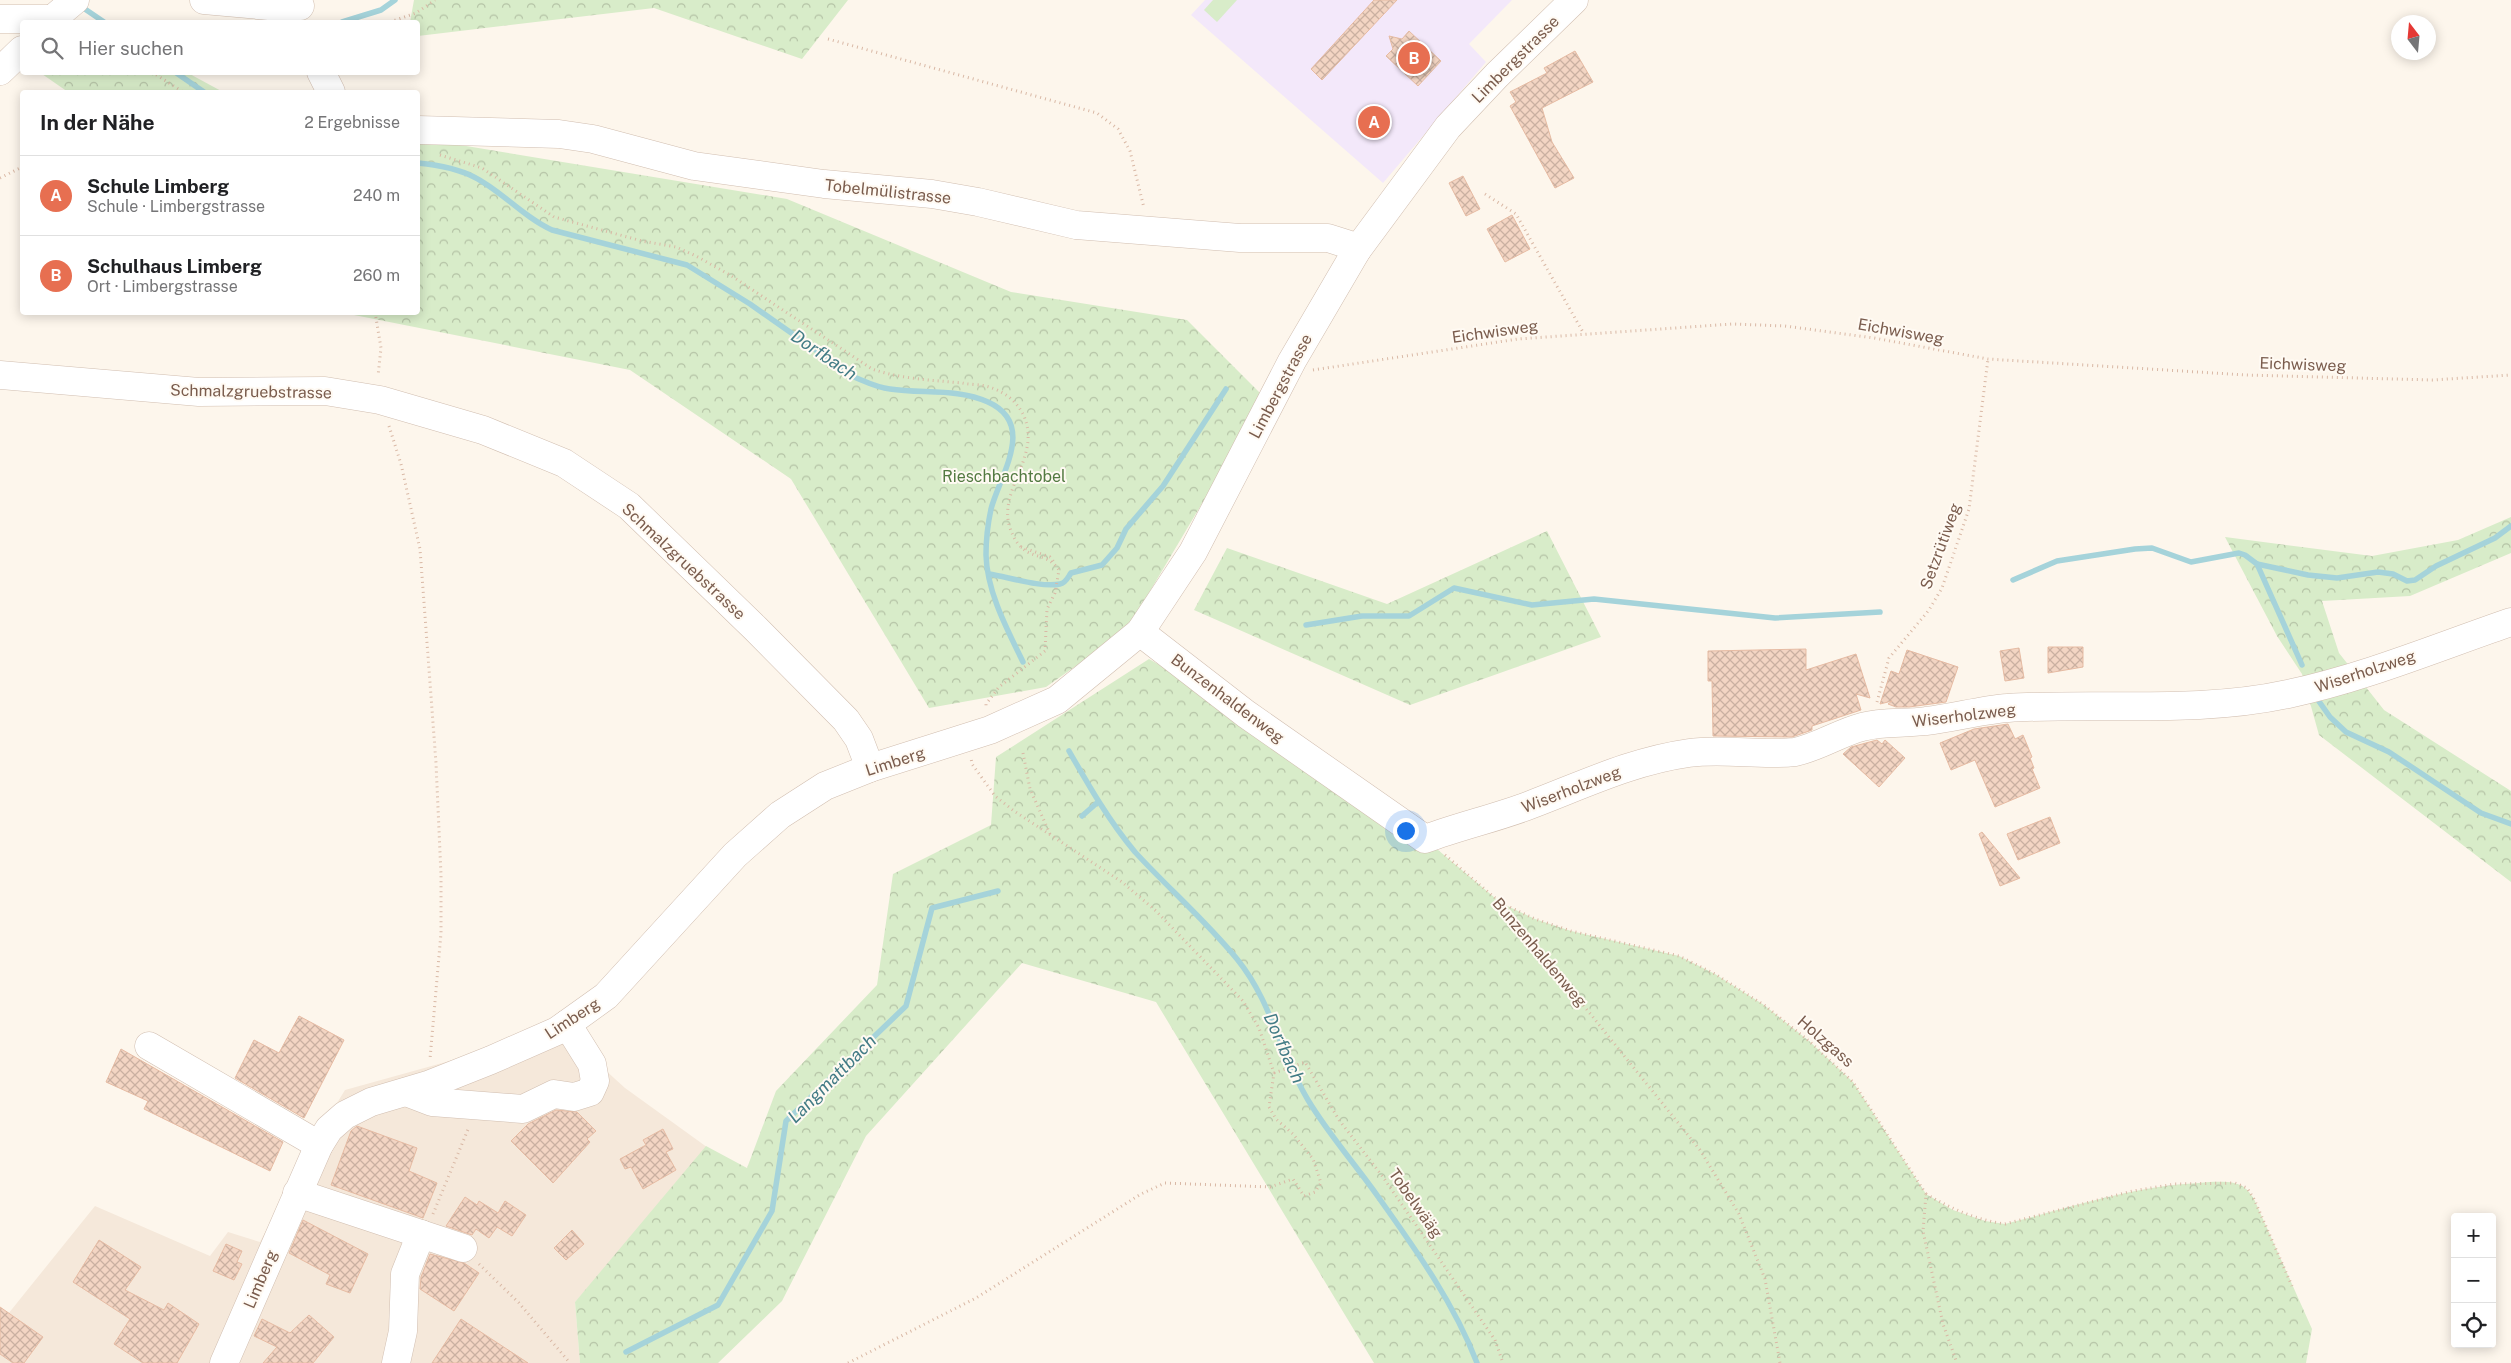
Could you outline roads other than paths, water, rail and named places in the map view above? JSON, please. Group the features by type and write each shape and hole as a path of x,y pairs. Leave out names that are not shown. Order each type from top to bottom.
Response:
{"street":[{"path":"204,0 303,10"},
{"name":"Limbergstrasse","path":"968,738 1057,700 1140,632 1193,552 1292,361 1357,250 1448,126 1574,0"},
{"path":"0,19 59,13"},
{"path":"0,71 20,52"},
{"path":"322,75 330,90"},
{"name":"Tobelmülistrasse","path":"420,130 559,134 593,139 694,166 824,184 932,194 978,202 1076,225 1240,238 1328,238 1347,244 1357,250"},
{"name":"Schmalzgruebstrasse","path":"0,375 199,392 325,391 380,400 483,430 564,463 629,506 846,720 859,739 870,768"},
{"name":"Wiserholzweg","path":"1425,839 1458,826 1518,809 1605,774 1659,759 1690,753 1795,752 1808,750 1860,727 1872,724 1923,722 2006,708 2203,704 2287,695 2364,673 2511,622"},
{"name":"Bunzenhaldenweg","path":"1140,632 1246,714 1425,839"},
{"name":"Limberg","path":"224,1363 319,1145 329,1129 345,1115 371,1102 417,1088 491,1060 557,1031 606,996 735,855 780,815 825,786 870,768 968,738"},
{"path":"417,1088 432,1102 523,1109 554,1094 574,1097 590,1092 596,1080 592,1064 567,1024"},
{"path":"149,1046 319,1145"},
{"path":"297,1193 464,1248"},
{"path":"396,1363 403,1331 405,1274 423,1235"}],"waterway":[{"path":"348,20 381,10 395,0"},
{"name":"Dorfbach","path":"79,5 101,20"},
{"name":"Dorfbach","path":"179,75 201,90"},
{"name":"Dorfbach","path":"420,163 447,167 474,177 494,189 541,225 552,230 687,265 750,304 854,377 863,381 886,388 965,395 988,402 1003,412 1010,423 1013,437 1007,466 991,509 987,532 987,569 994,596 1023,662"},
{"path":"989,574 1044,585 1053,585 1064,582 1071,573 1102,565 1117,548 1126,529 1163,486 1226,389"},
{"path":"2257,564 2308,575 2337,578 2378,572 2393,574 2407,581 2415,580 2436,566 2495,538 2511,526"},
{"path":"2013,580 2057,561 2135,549 2152,548 2191,562 2239,553 2257,564 2302,665"},
{"path":"1306,625 1362,616 1409,616 1454,588 1532,605 1594,599 1775,618 1880,612"},
{"path":"2318,700 2330,717 2346,732 2389,752 2481,813 2511,824"},
{"name":"Dorfbach","path":"1069,751 1100,803 1135,852 1213,931 1249,976 1259,993 1290,1065 1308,1100 1420,1257 1446,1298 1477,1363"},
{"name":"Langmattbach","path":"1082,816 1098,802"},
{"name":"Langmattbach","path":"626,1352 718,1305 772,1211 786,1121 906,1006 932,908 998,891"}],"place":[{"name":"Schulhaus Limberg","path":"1414,58"},
{"name":"Schule Limberg","path":"1374,122"}],"park label":[{"name":"Rieschbachtobel","path":"1004,476"}]}
